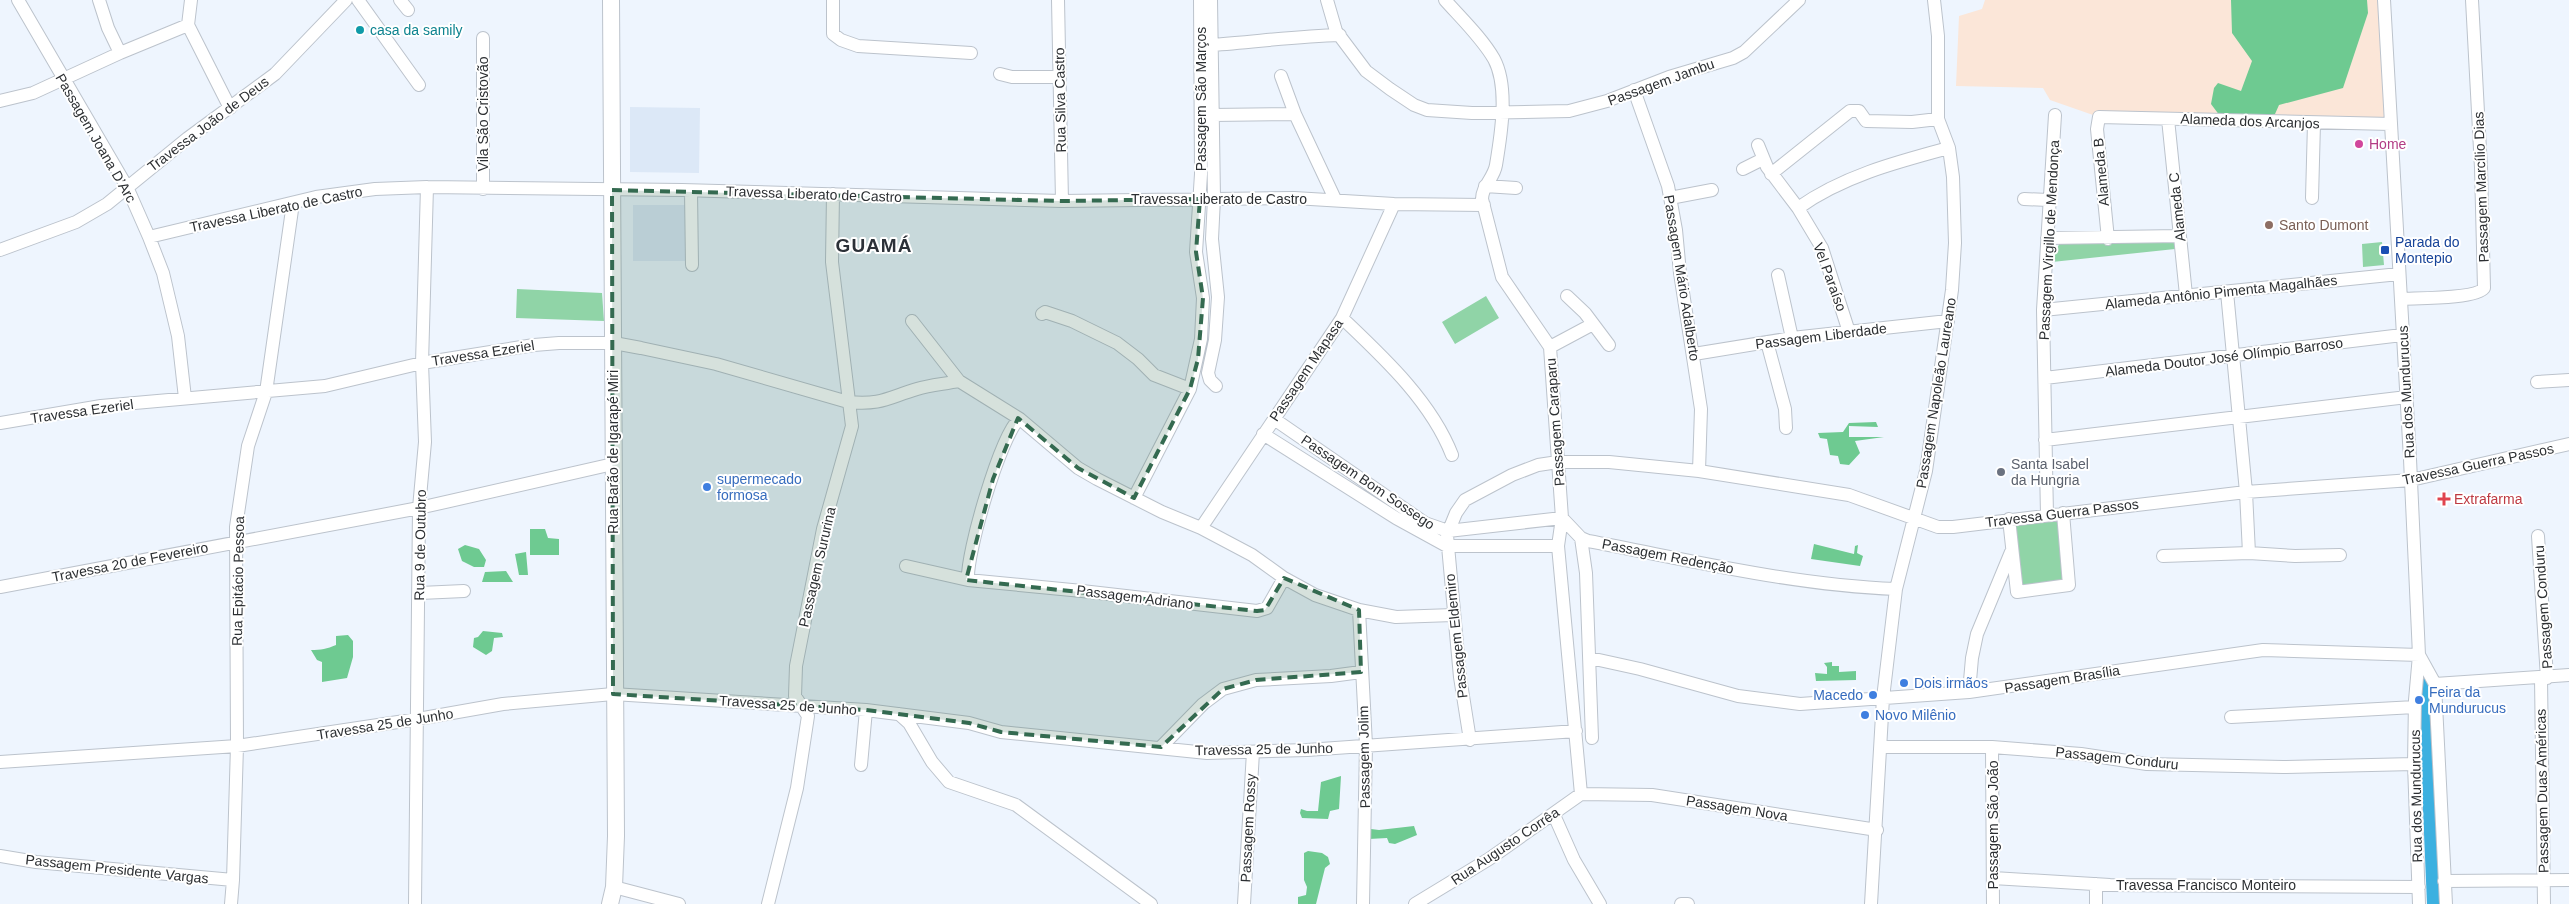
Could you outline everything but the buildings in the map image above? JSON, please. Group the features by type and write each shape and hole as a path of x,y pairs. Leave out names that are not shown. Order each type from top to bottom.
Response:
{"main road":[{"name":"Rua Barão de Igarapé Miri","path":"610,904 614,887 614,343 611,0"}],"street":[{"name":"Passagem Joana D’Arc","path":"18,0 63,80 127,186 149,237 163,273 178,336 185,398"},
{"path":"99,0 108,28 120,53"},
{"path":"190,0 188,24 230,108"},
{"name":"Travessa João de Deus","path":"0,250 91,215 274,74 346,0"},
{"path":"358,0 419,85"},
{"path":"833,0 834,34 853,44 971,54"},
{"name":"Rua Silva Castro","path":"1058,0 1062,201"},
{"name":"Passagem São Marços","path":"1134,498 1190,389 1201,339 1203,298 1196,252 1200,199 1200,0"},
{"name":"Passagem São Marços","path":"1211,0 1214,198 1212,239 1218,304 1215,340 1208,373 1210,380 1216,386"},
{"name":"Passagem Jambu","path":"1327,0 1336,31 1366,71 1414,105 1438,112 1568,111 1599,104 1744,52 1799,0"},
{"name":"Passagem Napoleão Laureano","path":"1872,904 1883,698 1896,589 1926,471 1948,321 1955,243 1953,177 1949,148 1938,119 1938,36 1934,0"},
{"name":"Rua dos Mundurucus","path":"2384,0 2407,397 2419,655 2414,707 2419,904"},
{"name":"Passagem Marcílio Dias","path":"2401,299 2468,295 2480,292 2484,288 2481,168 2472,0"},
{"name":"Passagem Caraparu","path":"1448,1 1493,58 1500,75 1502,112 1495,170 1491,181 1485,186 1482,193 1484,205 1502,277 1550,347 1562,518 1558,546 1581,794"},
{"path":"0,100 32,93 188,24"},
{"path":"1212,44 1268,41 1298,36 1340,35"},
{"name":"Vila São Cristovão","path":"483,38 483,189"},
{"path":"1000,74 1060,76"},
{"path":"1281,76 1295,114 1335,199"},
{"name":"Passagem Mário Adalberto","path":"1634,90 1655,146 1670,198 1680,273 1694,354 1700,409 1699,471"},
{"path":"1771,174 1850,112 1858,111 1869,121 1912,122 1938,119"},
{"path":"1212,115 1295,114"},
{"name":"Passagem Virgillo de Mendonça","path":"2047,515 2043,310 2048,200 2055,115"},
{"name":"Alameda B","path":"2108,239 2097,129 2099,117 2110,119"},
{"name":"Alameda dos Arcanjos","path":"2110,119 2391,124"},
{"name":"Alameda C","path":"2168,119 2186,295"},
{"path":"2312,198 2314,123"},
{"name":"Vel Paraíso","path":"1758,145 1763,160 1771,174 1794,204 1822,248 1849,332"},
{"path":"1794,204 1855,178 1949,148"},
{"path":"1743,169 1763,160"},
{"path":"1485,186 1516,188"},
{"name":"Travessa Liberato de Castro","path":"149,237 293,203 358,190 427,187 833,194 1062,201 1214,198 1335,199 1394,204 1484,205"},
{"name":"Rua 9 de Outubro","path":"415,904 420,593 419,508 425,442 422,363 427,187"},
{"path":"1670,198 1712,190"},
{"path":"691,191 692,265"},
{"name":"Passagem Sururina","path":"768,904 797,788 808,716 795,696 796,666 823,529 852,426 832,262 833,194"},
{"path":"2024,199 2048,200"},
{"name":"Rua Epitácio Pessoa","path":"230,904 233,880 237,746 237,520 248,446 266,392 293,203"},
{"name":"Passagem Mapasa","path":"1201,528 1342,318 1394,204"},
{"path":"2047,238 2108,239 2180,236"},
{"name":"Alameda Antônio Pimenta Magalhães","path":"2043,310 2399,274"},
{"path":"1778,275 1792,338"},
{"path":"2226,292 2246,492 2250,553"},
{"path":"1566,296 1577,303 1609,345"},
{"path":"1042,314 1045,312 1057,314 1117,343 1138,358 1154,375 1190,389"},
{"path":"1342,318 1376,351 1414,394 1428,412 1452,455"},
{"name":"Passagem Liberdade","path":"1694,354 1792,338 1948,321"},
{"path":"912,322 959,381 1019,419 1078,468 1134,498 1201,528 1252,555 1284,578 1315,595 1359,610 1396,616 1453,615"},
{"path":"1550,347 1593,324"},
{"name":"Alameda Doutor José Olímpio Barroso","path":"2045,378 2232,357 2402,335"},
{"path":"1767,342 1785,409 1786,428"},
{"name":"Travessa Ezeriel","path":"0,423 101,406 337,384 422,363 534,345 614,343 716,364 848,402 866,404 886,402 918,389 959,381"},
{"path":"2537,382 2569,380"},
{"path":"2045,440 2407,397"},
{"path":"968,580 968,563 993,479 1004,446 1019,419"},
{"name":"Passagem Bom Sossego","path":"1269,426 1447,538"},
{"name":"Passagem Bom Sossego","path":"1269,426 1396,518 1447,538"},
{"name":"Travessa Guerra Passos","path":"1558,462 1609,462 1699,471 1842,493 1938,527 1953,527 2246,492 2411,480 2569,444"},
{"name":"Passagem Bom Sossego","path":"1447,538 1460,506 1471,495 1538,464 1558,462"},
{"name":"Travessa 20 de Fevereiro","path":"0,587 419,508 613,464"},
{"path":"2009,519 2017,592 2070,585 2063,513"},
{"path":"1447,538 1562,518 1581,538 1590,658 1592,738"},
{"name":"Passagem Conduru","path":"2538,536 2544,678"},
{"path":"1447,538 1558,546"},
{"name":"Passagem Eldemiro","path":"1447,538 1453,615 1470,740"},
{"name":"Passagem Redenção","path":"1581,538 1801,582 1846,587 1896,589"},
{"path":"1969,692 1972,658 1977,634 2012,552"},
{"path":"2163,556 2250,553 2295,556 2340,555"},
{"name":"Passagem Adriano","path":"906,566 968,580 1062,588 1257,611 1267,608 1284,578"},
{"path":"420,593 464,591"},
{"name":"Passagem Jolim","path":"1359,610 1366,745 1363,904"},
{"name":"Passagem Brasília","path":"1590,658 1623,664 1738,696 1770,702 1828,704 1969,692 2263,650 2419,655"},
{"path":"2419,655 2435,684 2569,675"},
{"path":"1160,747 1202,704 1223,689 1256,680 1331,676 1361,672"},
{"name":"Passagem Duas Américas","path":"2544,678 2544,904"},
{"name":"Rua dos Mundurucus","path":"2435,684 2446,904"},
{"name":"Travessa 25 de Junho","path":"0,762 237,746 418,720 503,704 614,694 801,704 866,710 985,725 1001,732 1207,752 1253,752 1470,740 1576,731"},
{"path":"2231,717 2414,707"},
{"path":"861,765 866,710"},
{"path":"900,714 909,723 932,762 949,782 1016,805 1150,904"},
{"name":"Passagem Conduru","path":"1881,747 1992,747 2081,754 2146,764 2283,767 2414,764"},
{"name":"Passagem São João","path":"1992,747 1993,904"},
{"name":"Passagem Rossy","path":"1244,904 1253,752"},
{"name":"Passagem Nova","path":"1581,794 1652,795 1877,830"},
{"name":"Rua Augusto Corrêa","path":"1415,904 1489,860 1581,794"},
{"path":"1554,815 1574,860 1600,904"},
{"name":"Passagem Presidente Vargas","path":"0,856 36,862 233,880"},
{"name":"Travessa Francisco Monteiro","path":"1993,878 2096,884 2419,886"},
{"path":"2444,881 2569,880"},
{"path":"2096,884 2096,904"},
{"path":"614,887 679,904"},
{"path":"1681,904 1688,904"}],"highlighted area":[{"path":"612,190 1062,201 1200,199 1196,252 1203,298 1198,359 1190,389 1134,498 1078,468 1018,418 993,479 966,580 1257,611 1265,610 1284,578 1359,610 1361,672 1256,680 1223,689 1161,747 1001,732 969,723 866,710 613,694"}],"shaded area":[{"path":"1985,0 2384,0 2391,124 2093,115 2050,100 2043,88 1956,86 1959,16 1982,9"},
{"path":"630,107 700,108 699,173 630,172"},
{"path":"633,205 688,205 688,261 633,261"}],"green space":[{"path":"2231,0 2367,0 2368,13 2343,88 2279,105 2275,114 2248,120 2220,116 2211,104 2214,88 2218,83 2241,91 2252,61 2232,33"},
{"path":"2174,240 2175,249 2052,262 2059,244"},
{"path":"2382,242 2384,265 2363,267 2362,244"},
{"path":"517,289 602,293 604,321 516,318"},
{"path":"1486,296 1499,318 1455,344 1442,322"},
{"path":"1876,422 1878,427 1849,426 1849,437 1884,437 1855,441 1860,453 1849,465 1840,464 1838,456 1830,455 1827,439 1820,438 1818,433 1843,432 1849,423"},
{"path":"2063,517 2069,585 2021,590 2014,522"},
{"path":"530,529 545,529 548,538 559,539 559,555 530,555"},
{"path":"1814,544 1854,554 1855,546 1858,545 1857,553 1863,556 1860,566 1811,559"},
{"path":"465,545 479,549 486,560 484,567 474,567 462,561 458,549"},
{"path":"526,552 528,575 519,575 515,554"},
{"path":"506,571 513,582 482,582 485,572"},
{"path":"483,631 502,633 503,637 494,638 492,651 486,655 473,647 474,638 478,637"},
{"path":"348,635 353,641 353,657 347,678 322,682 322,662 317,660 311,650 324,649 336,645 336,636"},
{"path":"1832,662 1832,666 1839,666 1839,672 1856,671 1856,680 1816,681 1815,673 1827,674 1827,667 1824,663"},
{"path":"1341,776 1339,809 1330,811 1328,819 1302,818 1301,809 1318,811 1321,782"},
{"path":"1414,826 1417,835 1395,844 1389,843 1387,838 1369,839 1371,829 1379,830"},
{"path":"1308,851 1322,853 1328,857 1330,864 1325,868 1316,904 1298,904 1298,897 1306,895 1304,853"}],"water":[{"path":"2425,690 2432,695 2442,904 2427,904 2418,691"}],"waterway":[{"path":"2421,669 2425,706"}],"place":[{"name":"casa da samily","path":"360,30"},
{"name":"Home","path":"2359,144"},
{"name":"Santo Dumont","path":"2269,225"},
{"name":"Parada do Montepio","path":"2385,250"},
{"name":"Santa Isabel da Hungria","path":"2001,472"},
{"name":"supermecado formosa","path":"707,487"},
{"name":"Extrafarma","path":"2444,499"},
{"name":"Dois irmãos","path":"1904,683"},
{"name":"Macedo","path":"1873,695"},
{"name":"Feira da Mundurucus","path":"2419,700"},
{"name":"Novo Milênio","path":"1865,715"}],"district":[{"name":"GUAMÁ","path":"874,245"}]}
